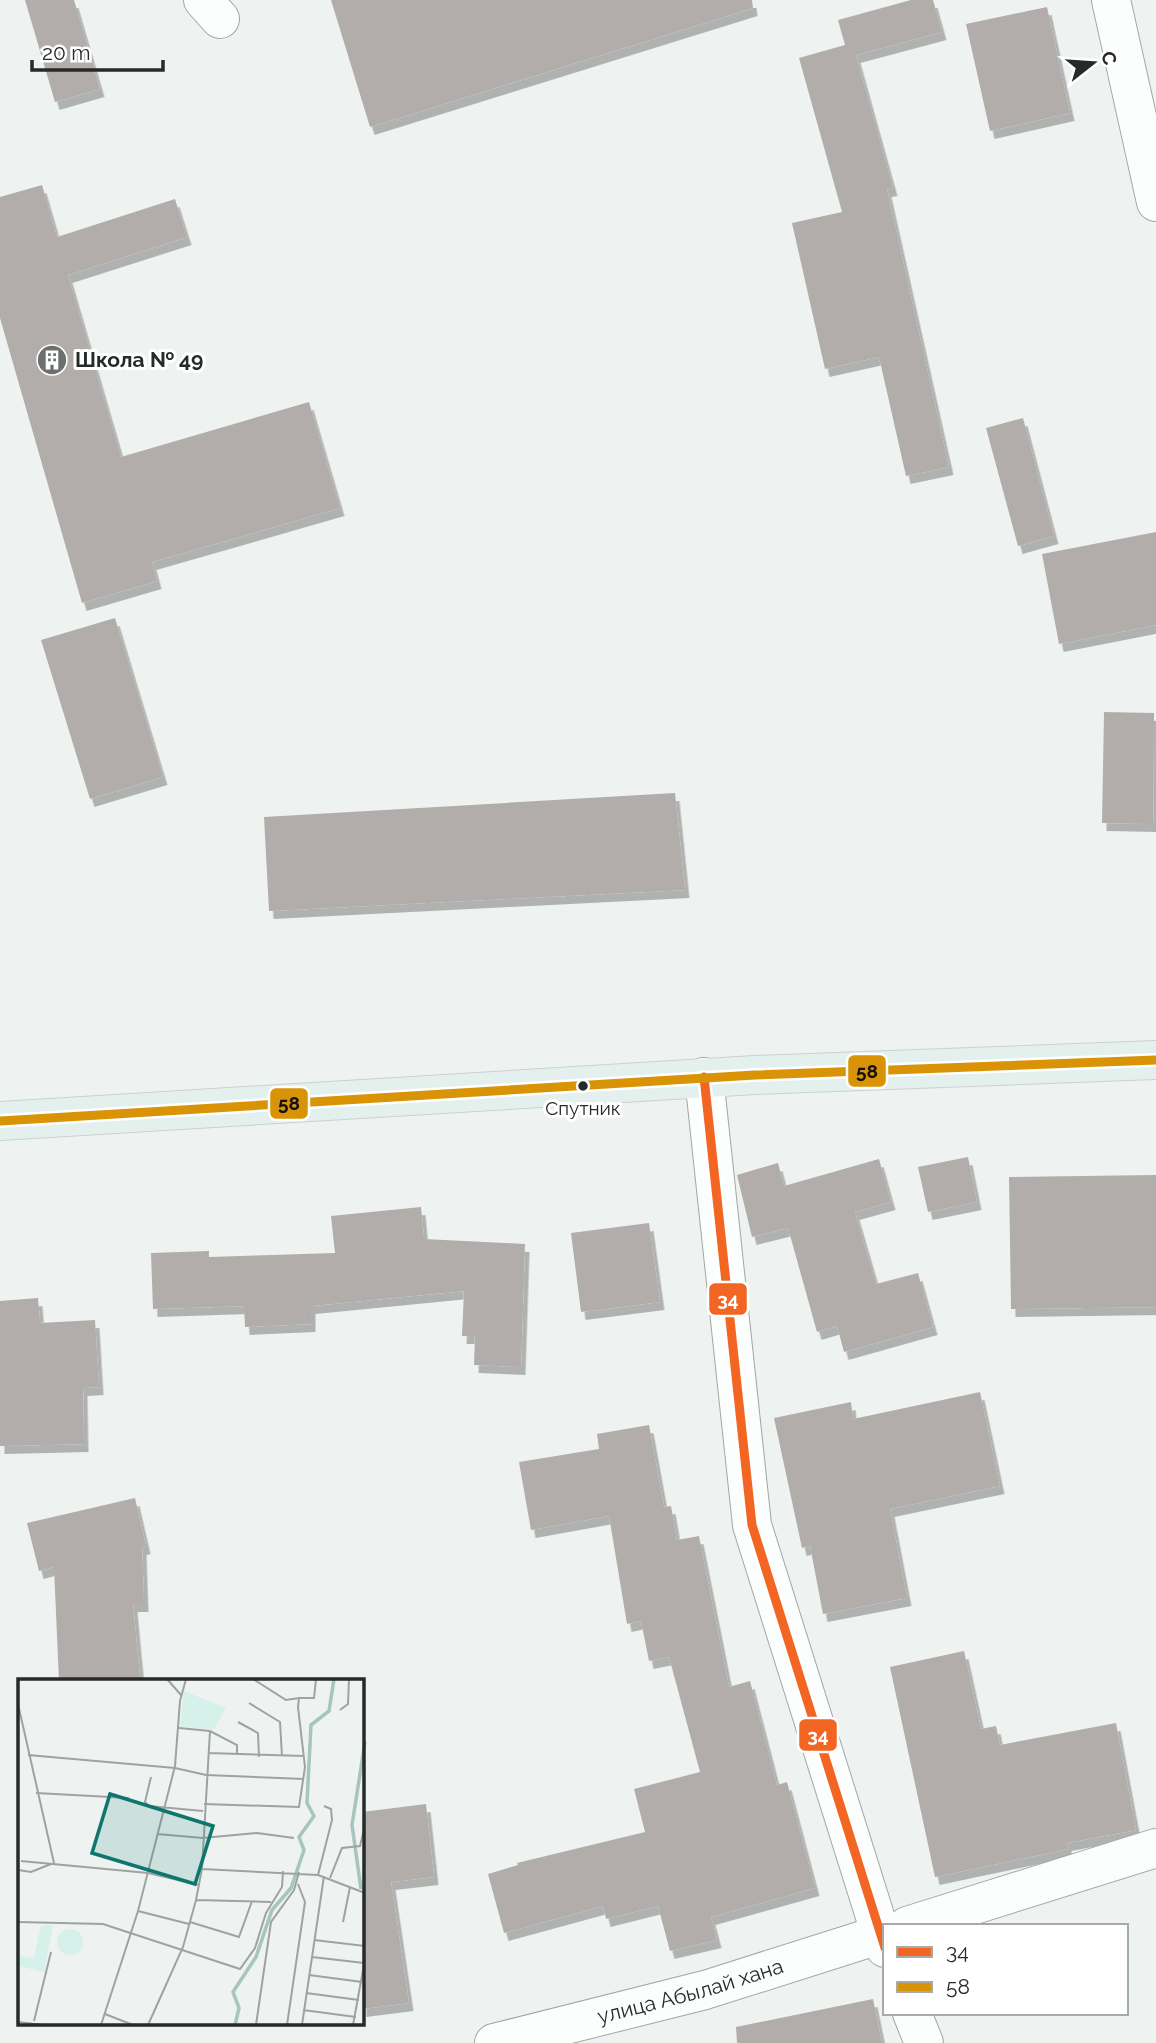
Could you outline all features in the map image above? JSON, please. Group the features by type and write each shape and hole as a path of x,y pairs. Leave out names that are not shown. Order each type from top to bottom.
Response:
{"main road":[{"path":"0,1121 704,1077 1156,1060"}],"street":[{"path":"1111,0 1156,202"},
{"path":"704,1077 752,1525 885,1924"},
{"name":"улица Абылай хана","path":"923,1924 1156,1848"},
{"name":"улица Абылай хана","path":"494,2043 705,1990 883,1937"},
{"path":"913,2015 924,2043"}],"building":[{"path":"25,0 74,0 100,89 55,102"},
{"path":"331,0 752,0 753,8 370,127"},
{"path":"911,0 933,0 942,32 856,55 893,188 887,189 949,467 906,476 879,357 825,369 792,223 842,212 799,58 845,45 838,20"},
{"path":"1047,7 1070,113 990,131 966,24"},
{"name":"Школа № 49","path":"42,185 57,237 175,199 187,237 68,275 121,457 309,402 340,508 152,562 157,581 82,603 0,318 0,197"},
{"path":"1023,418 1054,536 1018,546 986,428"},
{"path":"1156,532 1156,625 1059,644 1042,554"},
{"path":"115,618 163,777 90,799 41,640"},
{"path":"1104,712 1154,713 1153,824 1102,823"},
{"path":"675,793 685,890 269,911 264,817"},
{"path":"968,1157 977,1202 928,1212 918,1167"},
{"path":"879,1159 891,1202 855,1212 876,1284 918,1273 933,1327 844,1352 837,1326 817,1332 788,1228 752,1237 737,1175 778,1163 784,1186"},
{"path":"1156,1175 1156,1307 1011,1309 1009,1177"},
{"path":"421,1207 424,1239 525,1244 521,1367 474,1365 475,1336 462,1336 464,1291 311,1306 311,1324 245,1327 244,1306 153,1309 151,1253 209,1251 209,1257 335,1253 331,1216"},
{"path":"649,1223 660,1302 581,1312 571,1233"},
{"path":"38,1298 40,1323 95,1320 99,1387 83,1388 84,1444 0,1446 0,1301"},
{"path":"980,1392 1000,1486 890,1509 907,1598 823,1614 810,1546 802,1548 774,1418 851,1402 853,1419"},
{"path":"649,1425 664,1507 671,1506 677,1540 699,1536 729,1687 750,1681 777,1785 787,1782 815,1888 711,1917 717,1940 670,1951 658,1906 606,1919 603,1906 504,1933 488,1874 518,1865 517,1863 645,1832 634,1789 700,1772 669,1657 649,1661 641,1621 627,1624 609,1516 531,1530 519,1462 599,1449 597,1434"},
{"path":"135,1498 146,1546 142,1547 144,1604 133,1604 140,1678 59,1679 54,1567 39,1571 27,1523"},
{"path":"964,1651 981,1729 996,1726 1000,1745 1116,1723 1136,1830 1067,1843 1068,1849 935,1877 890,1667"},
{"path":"426,1804 434,1877 391,1882 409,2003 364,2009 364,1812"},
{"path":"873,1999 882,2043 737,2043 736,2027"}],"transit line":[{"name":"58","path":"0,1121 755,1075 1156,1060"},
{"name":"34","path":"704,1077 752,1525 883,1942"}],"place":[{"name":"Школа № 49","path":"52,360"},
{"name":"Спутник","path":"583,1086"}]}
